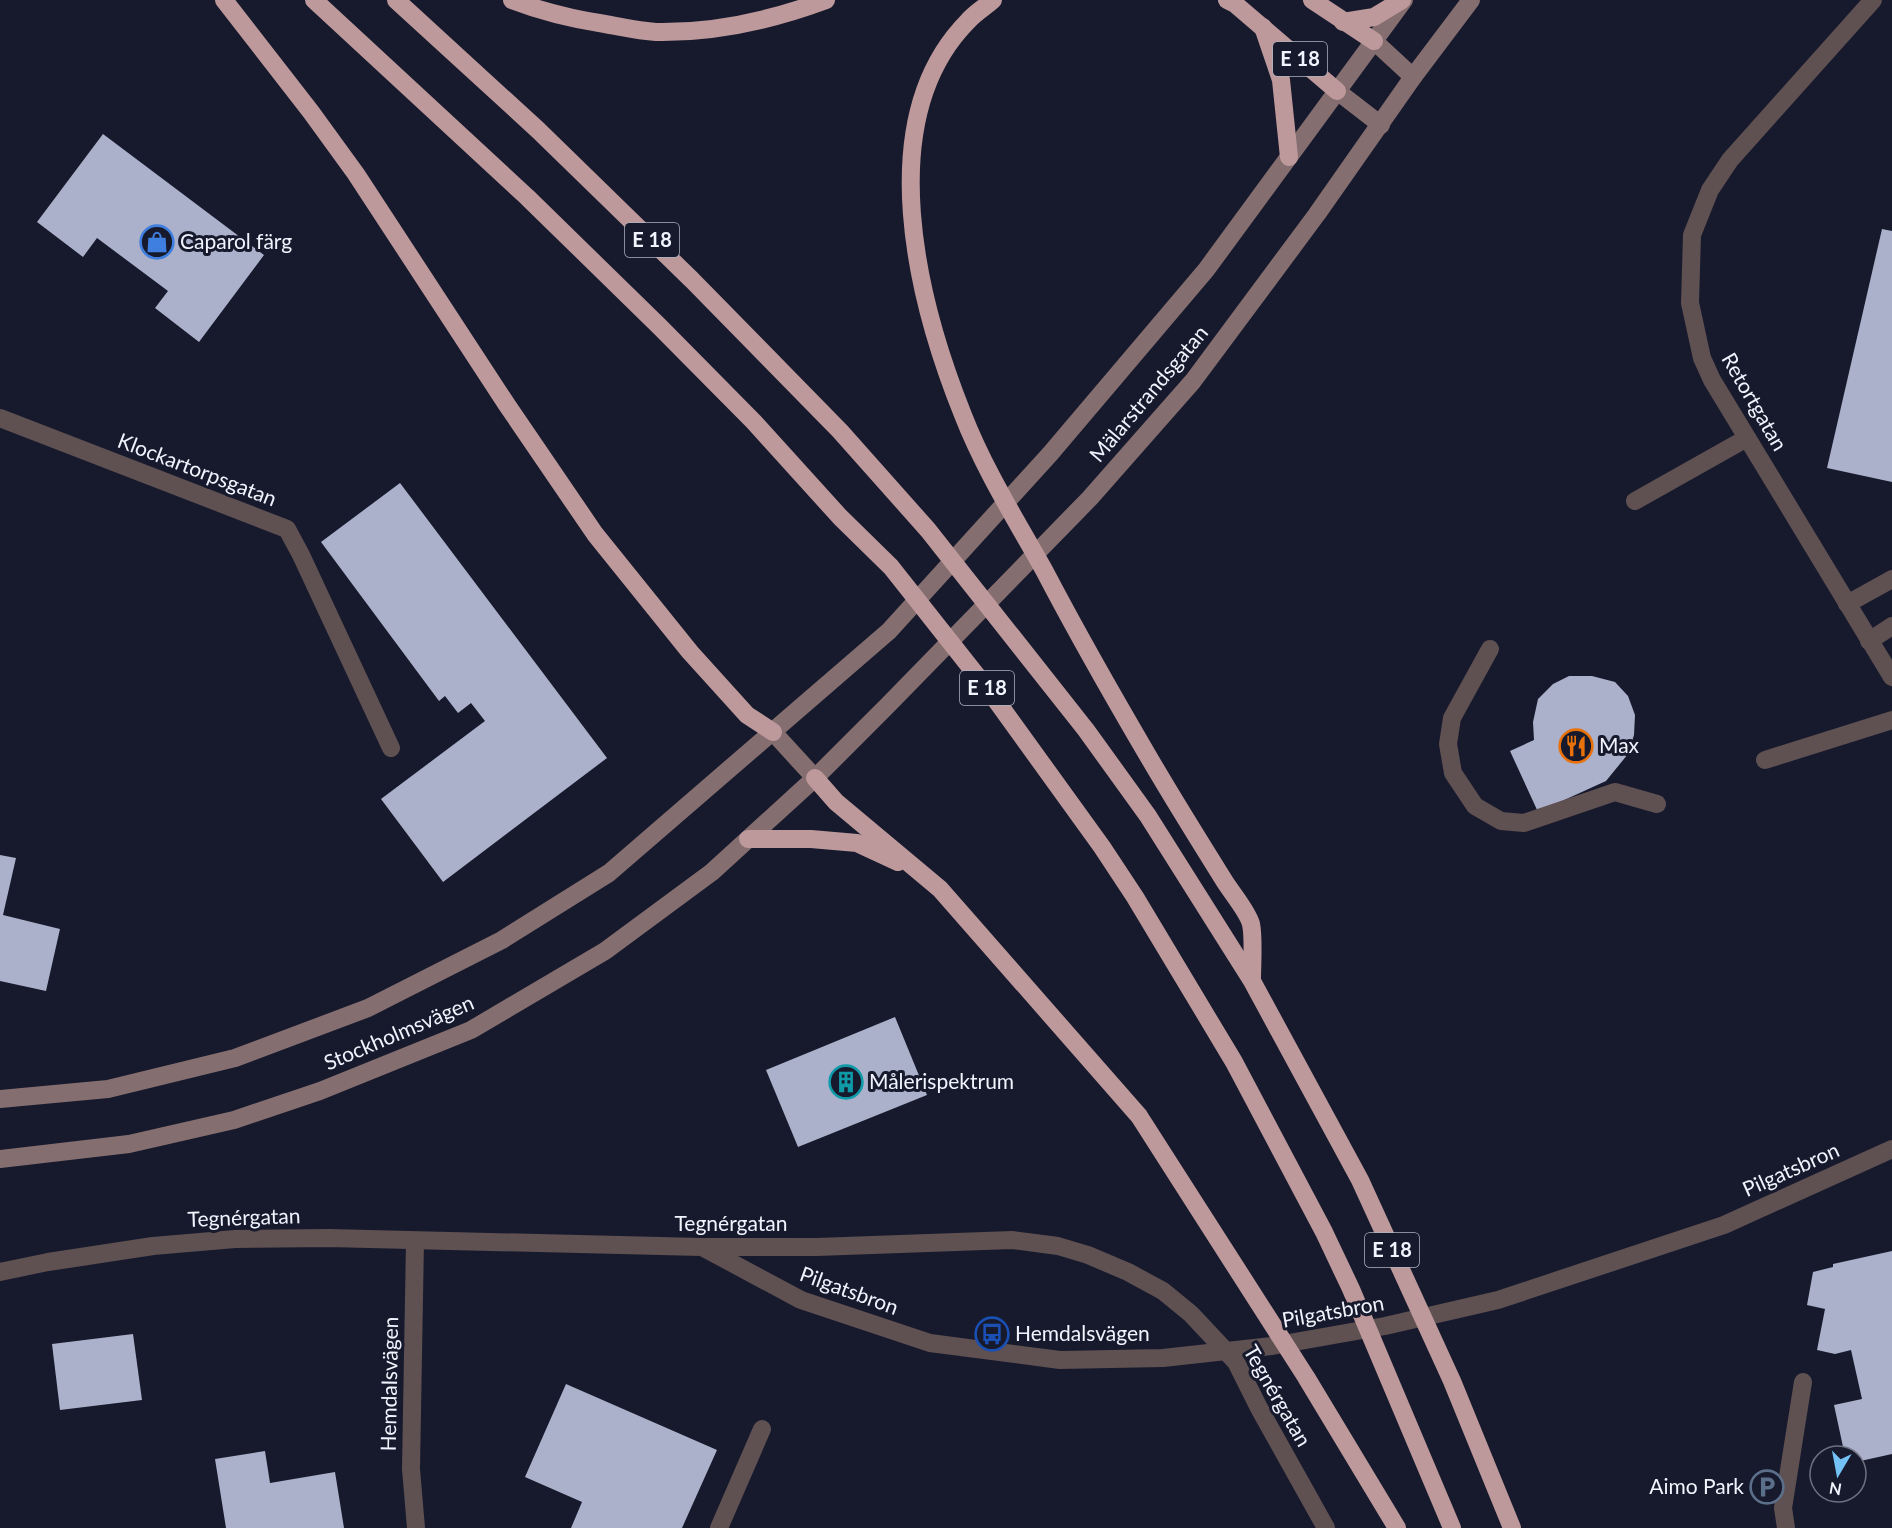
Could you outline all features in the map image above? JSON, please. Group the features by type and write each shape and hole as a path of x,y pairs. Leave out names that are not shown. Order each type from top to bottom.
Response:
{"highway":[{"path":"224,0 356,174 519,423 595,534 690,652 747,715 773,732"},
{"name":"E 18","path":"314,0 527,197 754,422 840,517 891,567 993,696 1124,880 1234,1062 1324,1232 1351,1289 1452,1528"},
{"name":"E 18","path":"396,0 538,130 692,280 840,431 896,492 1086,730 1148,816 1252,981 1360,1180 1452,1381 1512,1528"},
{"path":"512,0 540,11 654,32 707,30 746,24 826,0"},
{"name":"E 18","path":"993,0 967,21 944,52 923,98 918,115 909,186 914,245 925,294 940,350 963,417 986,464 1103,680 1152,764 1251,923 1252,981"},
{"name":"E 18","path":"1227,0 1263,27 1337,91"},
{"name":"E 18","path":"1312,0 1374,41"},
{"path":"1343,22 1374,17 1403,0"},
{"path":"1263,27 1281,80 1289,157"},
{"path":"815,778 836,802 940,889 1138,1116 1306,1377 1397,1528"},
{"path":"748,839 811,839 857,843 921,873"}],"main road":[{"name":"Mälarstrandsgatan","path":"773,732 889,632 1050,454 1206,270 1403,0"},
{"name":"Mälarstrandsgatan","path":"815,778 1090,498 1193,381 1471,0"},
{"path":"1374,41 1413,77"},
{"path":"1337,91 1381,125"},
{"path":"773,732 815,778"},
{"name":"Stockholmsvägen","path":"0,1100 108,1089 235,1058 368,1008 502,940 609,873 773,732"},
{"name":"Stockholmsvägen","path":"0,1159 129,1144 234,1120 320,1091 471,1030 605,951 712,872 815,778"}],"street":[{"name":"Retortgatan","path":"1873,0 1730,160 1710,190 1692,235 1690,303 1702,358 1712,380 1892,677"},
{"name":"Klockartorpsgatan","path":"0,418 287,529 302,555 391,748"},
{"path":"1635,501 1747,438"},
{"path":"1847,604 1892,579"},
{"path":"1869,640 1892,626"},
{"path":"1490,649 1452,718 1448,744 1453,773 1475,806 1501,821 1524,823 1615,792 1657,804"},
{"path":"1765,760 1892,720"},
{"name":"Pilgatsbron","path":"701,1247 801,1300 930,1343 1060,1360 1163,1358 1272,1347 1385,1326 1498,1300 1724,1225 1892,1149"},
{"name":"Tegnérgatan","path":"0,1272 48,1262 141,1248 235,1239 329,1238 701,1247 817,1247 1012,1240 1058,1246 1088,1255 1128,1272 1163,1291 1191,1314 1236,1362 1326,1528"},
{"name":"Hemdalsvägen","path":"415,1241 411,1469 416,1528"},
{"path":"1786,1528 1783,1508 1803,1382"},
{"path":"719,1528 762,1429"}],"building":[{"path":"103,134 264,255 199,342 155,308 168,291 97,238 83,257 37,222"},
{"path":"1882,229 1892,231 1892,482 1827,468"},
{"path":"400,483 607,758 443,882 381,799 485,721 471,703 458,713 445,696 439,701 321,542"},
{"name":"Max","path":"1569,676 1592,676 1615,682 1628,696 1635,715 1634,735 1628,754 1606,781 1538,812 1510,751 1534,740 1533,722 1538,699 1553,684"},
{"path":"0,855 16,858 3,915 60,929 46,991 0,981"},
{"name":"Målerispektrum","path":"895,1017 927,1095 798,1147 766,1070"},
{"path":"1892,1251 1892,1454 1868,1459 1868,1444 1842,1444 1834,1405 1862,1399 1851,1350 1835,1354 1817,1350 1825,1309 1807,1305 1813,1272 1833,1267 1833,1264"},
{"path":"133,1334 142,1400 60,1410 52,1344"},
{"path":"566,1384 717,1450 682,1528 571,1528 582,1502 525,1477"},
{"path":"265,1451 270,1483 335,1472 344,1528 226,1528 215,1459"}],"place":[{"name":"Caparol färg","path":"157,242"},
{"name":"Max","path":"1576,746"},
{"name":"Målerispektrum","path":"846,1082"},
{"name":"Hemdalsvägen","path":"992,1334"},
{"name":"Aimo Park","path":"1767,1487"}]}
